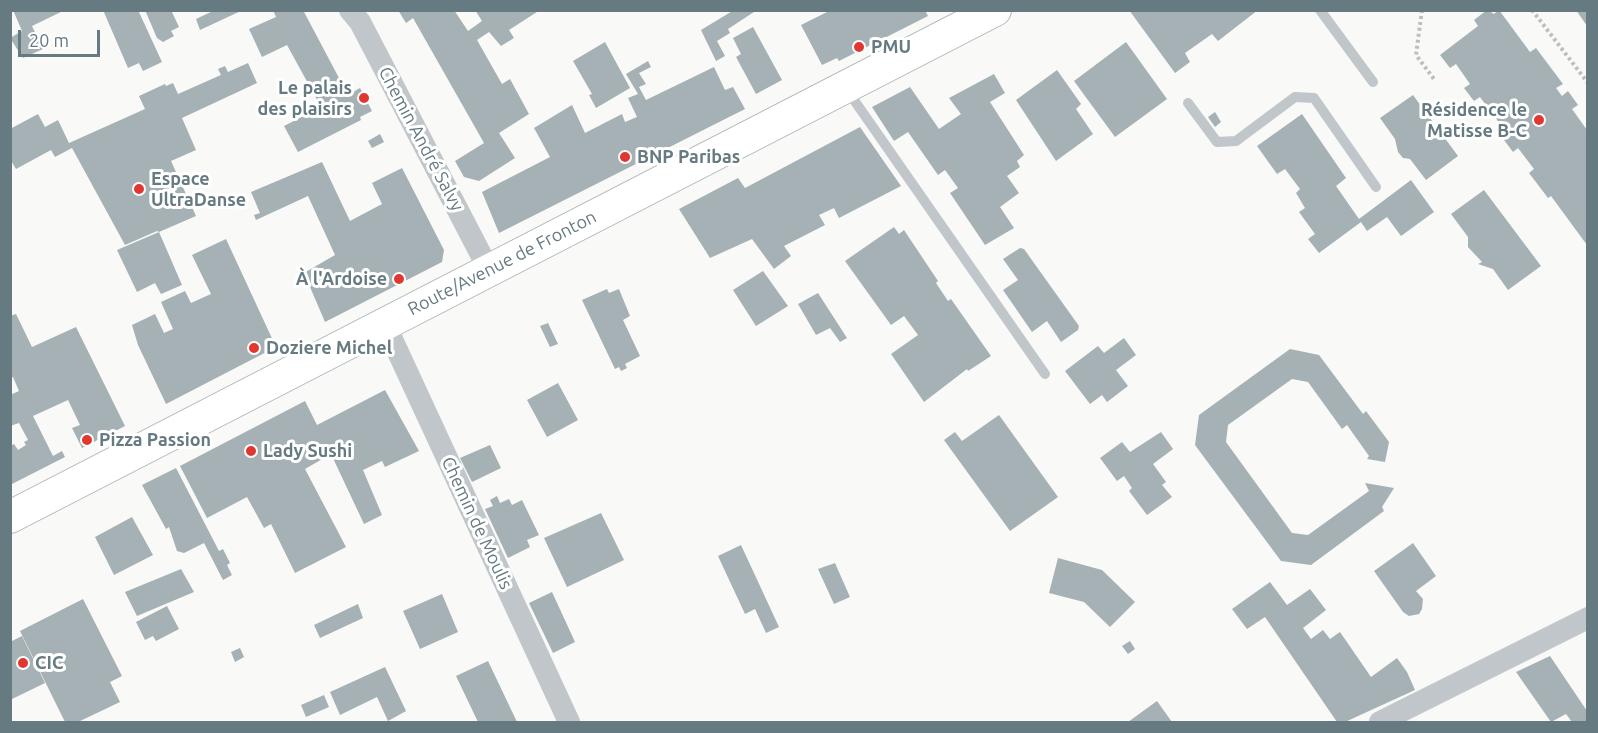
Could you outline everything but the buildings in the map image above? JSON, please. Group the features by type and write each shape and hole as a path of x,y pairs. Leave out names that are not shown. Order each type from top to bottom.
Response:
{"main road":[{"name":"Route/Avenue de Fronton","path":"10,517 994,10"}],"street":[{"name":"Chemin André Salvy","path":"350,10 360,22 489,270"},
{"name":"Chemin de Moulis","path":"385,324 569,723"},
{"path":"1380,723 1587,618"}],"lane":[{"path":"1320,10 1373,82"},
{"path":"845,87 1045,374"},
{"path":"1188,104 1217,142 1236,141 1295,97 1314,98 1376,188"}],"path":[{"path":"1422,10 1416,55 1434,79"},
{"path":"1453,10 1459,10"},
{"path":"1532,10 1587,83"}],"place":[{"name":"PMU","path":"859,47"},
{"name":"Le palais des plaisirs","path":"364,98"},
{"name":"Résidence le Matisse B-C","path":"1539,120"},
{"name":"BNP Paribas","path":"625,157"},
{"name":"Espace UltraDanse","path":"139,189"},
{"name":"À l'Ardoise","path":"399,279"},
{"name":"Doziere Michel","path":"254,348"},
{"name":"Pizza Passion","path":"87,440"},
{"name":"Lady Sushi","path":"251,451"},
{"name":"CIC","path":"23,663"}]}
